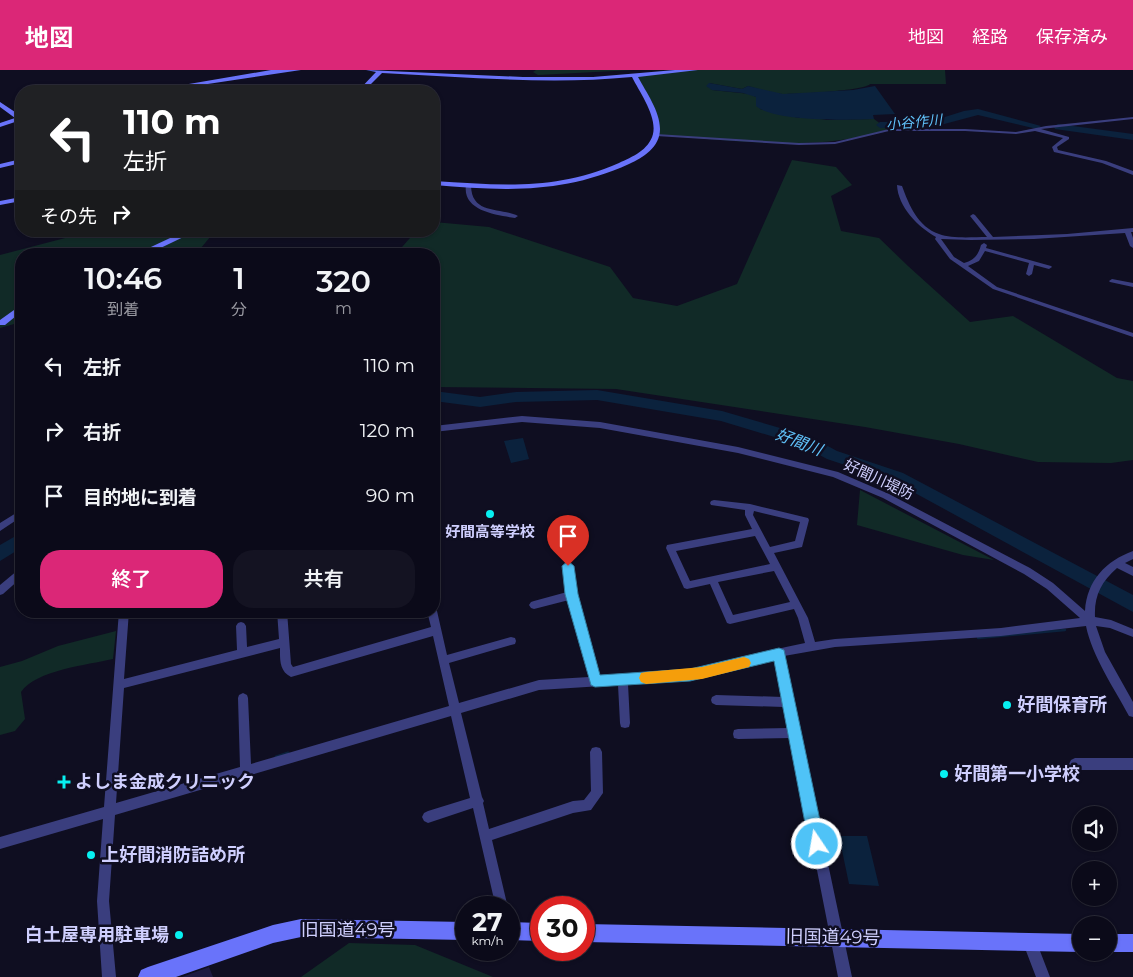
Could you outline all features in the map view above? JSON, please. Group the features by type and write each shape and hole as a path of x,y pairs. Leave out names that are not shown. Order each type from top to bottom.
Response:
{"street":[{"path":"189,85 271,72 298,70"},
{"path":"369,70 523,79 593,79 696,70"},
{"path":"366,85 380,70"},
{"path":"440,184 540,188 568,184 626,163 648,150 656,135 657,124 634,75"},
{"path":"0,104 15,114"},
{"path":"656,135 799,144 835,143 889,130 965,130 1009,134 1034,129 1133,118"},
{"path":"0,125 15,120"},
{"path":"1034,129 1067,138 1054,148 1056,151 1104,162 1133,173"},
{"path":"0,166 15,163"},
{"path":"468,186 467,193 471,200 479,207 516,216"},
{"path":"899,186 909,213 939,237 938,239 952,258 995,288 1133,335"},
{"path":"0,203 15,200"},
{"path":"0,210 15,208"},
{"path":"973,216 988,237"},
{"path":"939,237 1092,235 1130,231 1133,246"},
{"path":"154,248 178,237"},
{"path":"962,266 977,262 988,237"},
{"path":"983,249 1049,266"},
{"path":"1029,274 1032,262"},
{"path":"1112,281 1133,285"},
{"path":"1,323 15,312"},
{"name":"好間川堤防","path":"440,428 522,419 600,425 738,450 835,474 886,496 1026,572 1050,586 1090,617"},
{"path":"714,503 750,507 805,520 799,544 767,551"},
{"path":"750,507 748,515 803,618 810,646"},
{"path":"0,528 15,517"},
{"path":"757,532 670,548 687,585 775,567"},
{"path":"1133,555 1116,563 1098,580 1091,596 1090,617 1101,652 1133,712"},
{"path":"1116,563 1133,572"},
{"path":"568,566 572,594 595,679"},
{"path":"0,591 15,578"},
{"path":"713,581 730,620 796,605"},
{"path":"534,605 572,594"},
{"path":"0,843 539,685 595,679 696,674 810,646 1001,632 1090,617 1133,633"},
{"path":"110,977 103,901 123,618"},
{"path":"283,618 286,666 291,672 437,630"},
{"path":"434,618 499,896"},
{"path":"241,626 242,653"},
{"path":"444,660 511,641"},
{"path":"118,686 281,643"},
{"path":"779,654 845,977"},
{"path":"623,679 625,723"},
{"path":"243,698 246,770"},
{"path":"716,700 788,702"},
{"path":"738,734 794,733"},
{"path":"486,836 574,807 587,806 597,793 596,752"},
{"path":"1075,764 1133,764"},
{"path":"428,817 478,801"},
{"name":"旧国道49号","path":"148,977 273,934 301,928 455,931"},
{"name":"旧国道49号","path":"595,933 1072,943"},
{"path":"1030,943 1043,977"},
{"path":"1117,943 1133,943"}],"green space":[{"path":"536,70 634,70 538,75 533,72"},
{"path":"695,70 945,70 946,84 870,84 856,89 782,94 748,86 742,89 709,83 712,90 750,94 756,97 760,109 799,118 827,120 874,119 889,130 860,137 802,143 744,142 656,135 657,124 634,75"},
{"path":"792,160 836,167 852,185 831,196 841,231 879,238 970,322 1013,316 1117,378 1133,381 1133,460 1111,463 1038,462 959,444 865,427 616,389 440,387 440,248 401,248 411,237 440,237 440,223 489,227 610,267 633,298 677,306 737,284"},
{"path":"69,237 210,237 201,248 27,248"},
{"path":"15,251 15,324 0,328 0,255"},
{"path":"860,490 994,560 963,555 857,525"},
{"path":"116,631 113,659 76,666 38,678 21,692 25,719 15,731 0,735 0,667 22,661 58,646"},
{"path":"349,943 415,945 493,977 301,977"}],"water":[{"path":"709,83 742,89 748,86 783,94 853,90 875,86 895,114 873,115 874,119 847,120 812,119 779,115 756,106 756,97 743,93 712,90 706,86"},
{"path":"523,438 529,459 511,463 504,441"},
{"path":"839,836 867,836 879,886 849,884"}],"building":[{"path":"209,967 213,977 182,977"}],"waterway":[{"name":"小谷作川","path":"880,125 933,124 967,113 978,112 1037,126"},
{"name":"小谷作川","path":"1058,127 1133,137"},
{"name":"好間川","path":"440,397 480,402 516,397 597,395 722,416 806,441 832,455 898,477 1133,604"},
{"name":"好間川","path":"0,554 15,543"},
{"path":"978,638 1065,630"},
{"path":"276,757 288,753"}],"slow traffic":[{"path":"646,678 690,675 744,663"}],"place":[{"name":"好間高等学校","path":"490,514"},
{"name":"好間保育所","path":"1007,705"},
{"name":"好間第一小学校","path":"944,774"},
{"name":"よしま金成クリニック","path":"64,782"},
{"name":"上好間消防詰め所","path":"91,855"},
{"name":"白土屋専用駐車場","path":"179,935"}],"route":[{"path":"568,566 572,594 595,681 690,675 779,654 817,844"}]}
